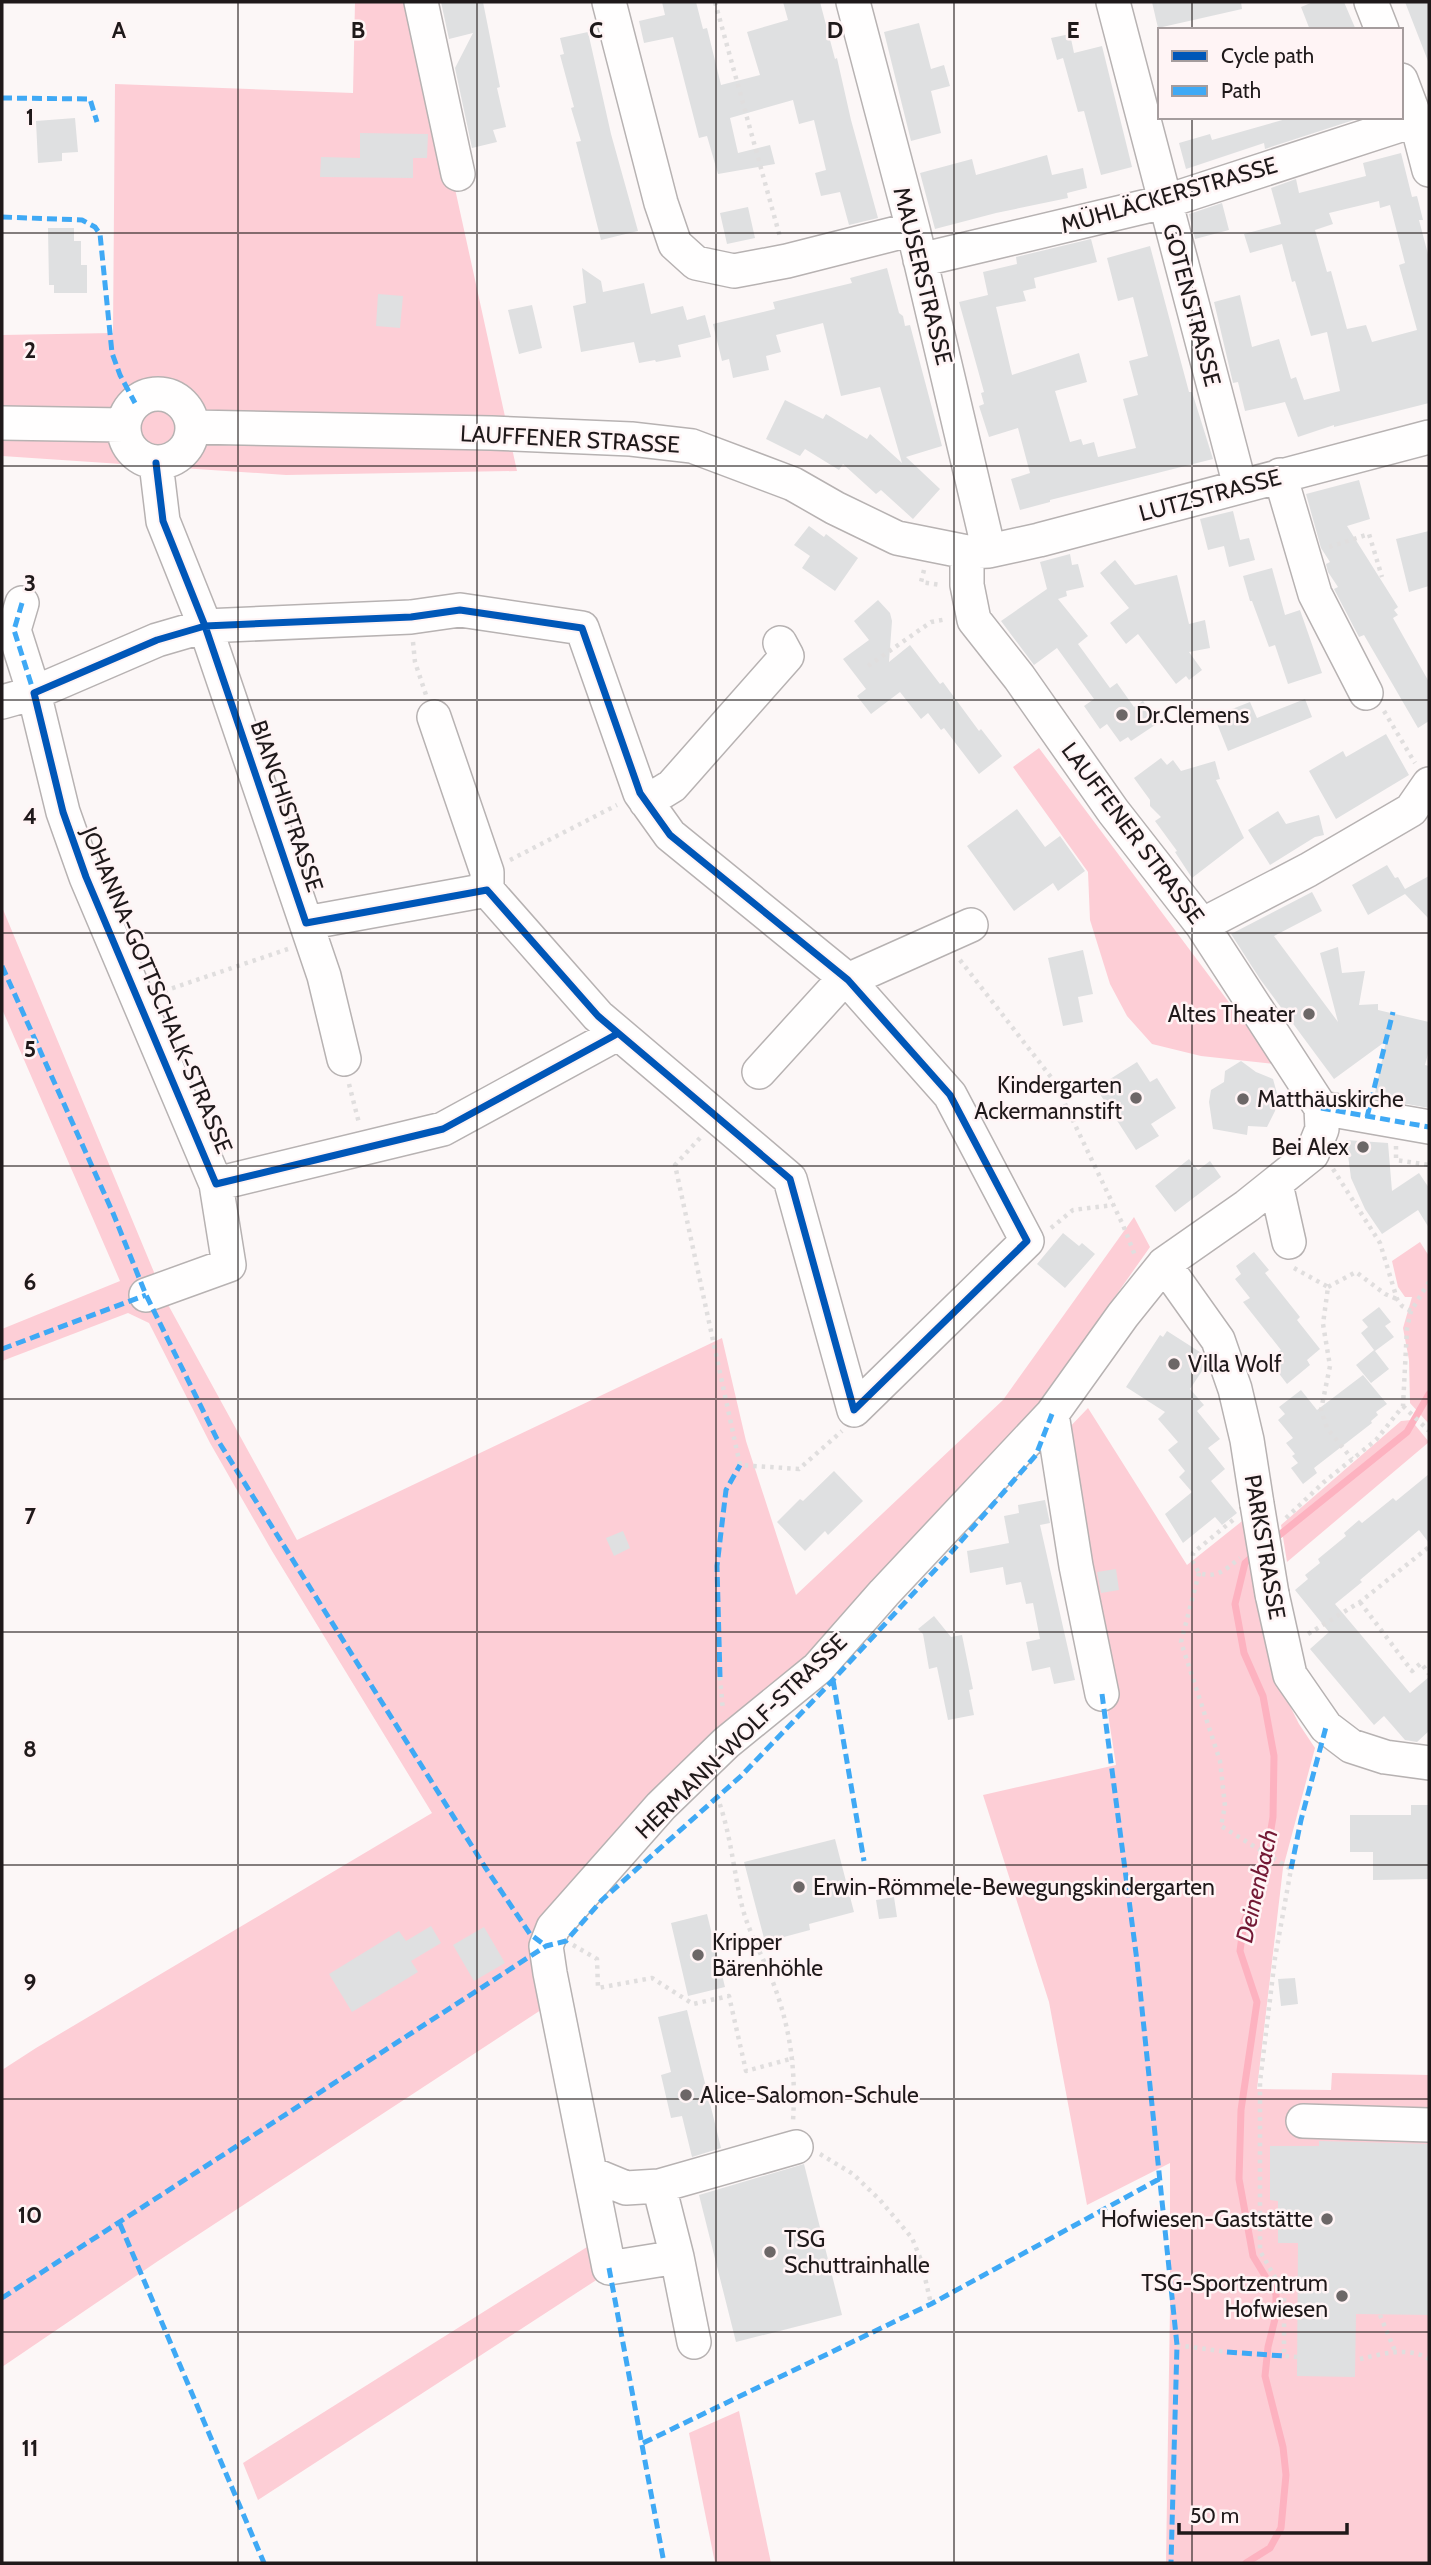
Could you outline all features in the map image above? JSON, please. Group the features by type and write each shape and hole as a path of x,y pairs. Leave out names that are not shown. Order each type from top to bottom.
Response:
{"street":[{"path":"421,2 457,172"},
{"name":"MÜHLÄCKERSTRASSE","path":"609,2 661,204 675,244 696,263 734,271 787,261 916,244 1164,202 1416,120"},
{"name":"MAUSERSTRASSE","path":"853,2 916,244 978,552"},
{"name":"GOTENSTRASSE","path":"1113,2 1240,486"},
{"path":"1371,2 1381,28"},
{"path":"1403,85 1416,120 1429,170"},
{"path":"159,394 171,396 182,404 190,414 192,427 190,441 182,453 170,461 156,463 142,460 132,451 125,439 123,425 127,413 135,403 146,396 159,394"},
{"path":"2,423 123,425"},
{"name":"LAUFFENER STRASSE","path":"192,427 491,433 631,439 692,446 793,484 897,538 978,552 967,585 974,620 1019,677 1113,811 1202,925 1321,1108"},
{"name":"LUTZSTRASSE","path":"978,552 1051,537 1429,437"},
{"name":"BIANCHISTRASSE","path":"156,463 163,521 205,626 309,932 487,881"},
{"path":"1280,475 1314,594 1366,693"},
{"name":"JOHANNA-GOTTSCHALK-STRASSE","path":"22,603 14,630 34,693 63,812 86,877 216,1184 443,1129 617,1034"},
{"path":"2,702 34,693 157,640 205,626 411,617 460,610 582,628 643,798 670,835 848,980 950,1095 1027,1241 854,1410 790,1179 598,1016 487,881 434,717"},
{"path":"643,798 672,786 787,656 780,643"},
{"path":"1202,925 1308,870 1411,810 1429,784"},
{"path":"759,1072 839,984 957,931"},
{"path":"309,932 324,976 344,1059"},
{"path":"1312,1154 1322,1129 1321,1108 1429,1127"},
{"name":"HERMANN-WOLF-STRASSE","path":"677,2257 609,2268 550,1973 546,1946 553,1928 661,1807 726,1743 818,1668 1052,1413 1123,1315 1151,1264 1276,1184 1312,1154"},
{"path":"146,1295 229,1265 216,1184"},
{"path":"1276,1184 1289,1253"},
{"name":"PARKSTRASSE","path":"1151,1264 1218,1340 1235,1388 1267,1514 1272,1594 1290,1675 1326,1727 1351,1746 1384,1757 1429,1763"},
{"path":"1052,1413 1076,1566 1102,1694"},
{"path":"1303,2121 1429,2125"},
{"path":"592,2174 626,2188 659,2186 796,2147"},
{"path":"659,2186 694,2342"}],"path":[{"path":"715,2 787,261"},
{"path":"1327,547 1369,534 1382,578"},
{"path":"867,666 931,622 973,615"},
{"path":"411,617 415,662 434,717"},
{"path":"1366,693 1380,703 1429,784"},
{"path":"487,881 643,798"},
{"path":"957,931 1054,1081 1113,1205 1151,1264"},
{"path":"139,1000 309,932"},
{"path":"344,1059 365,1149"},
{"path":"718,1118 675,1165 740,1465 799,1469 845,1428 854,1410"},
{"path":"1312,1154 1332,1167 1380,1243 1397,1299 1402,1306 1412,1311"},
{"path":"1027,1241 1041,1237 1073,1210 1113,1205"},
{"path":"1289,1253 1298,1272 1328,1287"},
{"path":"1328,1287 1356,1272 1385,1294 1397,1299"},
{"path":"1297,2357 1284,2356 1284,2293 1260,2251 1260,2082 1275,1958 1291,1869 1221,1826 1225,1806 1220,1761 1181,1642 1199,1573 1193,1553 1210,1537 1267,1514 1352,1459 1376,1440 1403,1406 1406,1336 1412,1311 1429,1282"},
{"path":"1328,1287 1323,1325 1330,1366 1321,1410 1327,1428 1352,1459"},
{"path":"1403,1406 1429,1431"},
{"path":"1284,1654 1317,1627 1360,1602 1429,1547"},
{"path":"1199,1573 1209,1576 1220,1574 1250,1549"},
{"path":"1360,1602 1412,1671 1421,1662 1429,1674"},
{"path":"717,1796 728,1825 742,1904 750,1932 774,1985 794,2058 792,2134 796,2147 819,2154 853,2174 880,2200 912,2238 931,2304"},
{"path":"566,1941 597,1959 598,1988 652,1978 693,2004 729,1996 746,2071 794,2058"},
{"path":"1380,2315 1395,2351"},
{"path":"1177,2345 1227,2352"},
{"path":"1360,2359 1395,2351 1421,2354 1429,2359"}],"shaded area":[{"path":"355,2 414,2 517,471 286,475 2,456 2,335 113,333 115,84 353,93"},
{"path":"1039,748 1275,1064 1201,1056 1152,1044 1127,1016 1110,984 1090,920 1088,872 1013,767"},
{"path":"2,907 166,1301 297,1540 722,1338 746,1441 796,1595 1003,1400 1134,1217 1150,1247 1040,1403 876,1588 545,1924 544,2008 158,2261 2,2367 2,2070 432,1813 272,1551 210,1443 149,1323 128,1313 2,1361 2,1329 120,1281 2,1009"},
{"path":"1420,1242 1429,1256 1429,1424 1410,1403 1409,1360 1403,1328 1412,1297 1405,1297 1398,1287 1392,1261"},
{"path":"1088,1408 1187,1565 1251,1514 1279,1684 1299,1724 1315,1748 1283,1868 1257,2089 1331,2090 1332,2073 1429,2075 1429,2563 1166,2563 1170,2163 1087,2205 1049,2002 983,1795 1116,1765 1064,1433"},
{"path":"1411,1420 1429,1442 1287,1562 1281,1525 1401,1421"},
{"path":"595,2242 601,2277 258,2500 243,2463"},
{"path":"739,2411 771,2563 715,2563 689,2433"}],"building":[{"path":"441,2 483,2 506,127 493,130 497,142 472,148 455,68 473,33 449,39"},
{"path":"662,2 696,2 703,29 707,28 721,85 760,75 747,32 788,20 783,2 820,2 878,218 849,225 840,192 821,196 815,173 826,170 814,120 799,124 793,100 730,118 738,153 770,145 775,164 718,174 707,136 699,138 673,37 644,43 639,21 665,15"},
{"path":"1152,2 1241,2 1242,9 1158,28"},
{"path":"1313,2 1344,2 1355,28 1309,28 1301,7"},
{"path":"1405,2 1429,2 1428,61"},
{"path":"919,23 931,69 944,65 950,86 931,91 941,133 911,141 884,32"},
{"path":"588,32 611,134 638,231 601,240 576,142 581,141 560,55 564,54 560,38"},
{"path":"1070,34 1074,53 1102,46 1132,167 1101,175 1084,111 1078,112 1063,58 1057,60 1051,38"},
{"path":"75,118 78,152 62,153 62,161 38,163 36,121"},
{"path":"1286,119 1357,119 1265,149 1264,143 1186,169 1179,143 1210,134 1212,140"},
{"path":"360,133 428,134 427,158 413,158 413,178 320,177 321,157 360,158"},
{"path":"1401,153 1412,197 1417,196 1423,220 1419,220 1429,258 1429,403 1334,425 1298,437 1285,402 1245,411 1238,382 1233,383 1214,302 1240,295 1252,347 1279,339 1291,379 1296,377 1304,400 1340,391 1327,332 1311,336 1282,244 1250,253 1244,234 1281,224 1271,188 1296,179 1299,193 1366,176 1363,163","holes":["1379,201 1380,208 1390,205 1405,263 1399,265 1417,330 1372,342 1366,325 1347,329 1331,271 1327,272 1315,230 1333,224 1329,213"]},
{"path":"1047,155 1052,175 1083,168 1087,188 1067,193 1068,198 935,229 920,173 972,159 976,175"},
{"path":"1222,203 1229,230 1195,239 1189,214"},
{"path":"748,207 755,238 727,244 720,213"},
{"path":"48,228 74,228 74,241 81,241 81,265 87,265 87,293 54,293 54,285 49,285"},
{"path":"1091,239 1097,262 1034,278 1036,288 1023,291 1026,301 996,307 1012,375 1079,353 1087,382 1055,391 1070,442 1081,439 1083,445 1094,442 1098,457 1136,448 1123,399 1138,395 1129,361 1148,356 1133,297 1118,301 1107,258 1150,246 1189,392 1192,392 1213,459 1020,510 1011,479 1030,473 1018,428 989,437 979,406 984,404 981,393 984,392 959,302 988,295 983,272 1017,264 1016,257"},
{"path":"582,268 601,281 603,292 644,283 651,314 683,306 687,320 705,315 711,337 678,345 681,357 656,362 639,363 634,342 581,352 573,306 586,303"},
{"path":"887,268 899,313 903,316 905,326 910,325 942,446 906,457 940,489 913,519 881,490 876,494 843,464 839,470 805,449 800,456 766,439 785,400 823,419 826,414 867,439 870,434 902,463 880,387 841,396 823,323 776,335 781,352 766,356 769,370 733,378 729,359 722,361 713,324 775,309 773,302 852,283 850,278"},
{"path":"378,294 403,296 400,328 376,326"},
{"path":"532,305 542,348 519,354 508,310"},
{"path":"1359,480 1370,519 1347,526 1398,607 1394,610 1398,615 1393,618 1429,682 1429,721 1418,728 1364,635 1359,637 1334,589 1338,587 1328,572 1326,564 1330,562 1321,548 1306,494"},
{"path":"1233,511 1240,540 1249,538 1255,560 1229,567 1224,546 1208,550 1200,519"},
{"path":"809,526 824,537 826,534 858,558 835,591 802,568 810,556 794,545"},
{"path":"1429,531 1429,586 1409,592 1396,539"},
{"path":"1070,554 1072,565 1078,564 1084,587 1066,591 1067,596 1058,599 1088,636 1078,644 1110,688 1117,683 1134,707 1143,701 1158,723 1131,741 1128,737 1120,742 1107,724 1100,729 1084,706 1094,699 1057,648 1034,665 1001,621 1047,589 1040,562"},
{"path":"1115,560 1135,585 1177,575 1189,624 1205,620 1210,648 1189,652 1202,670 1189,680 1186,676 1176,684 1138,634 1126,644 1110,623 1129,608 1100,573"},
{"path":"1272,568 1285,615 1300,610 1322,673 1288,684 1275,645 1269,647 1243,576"},
{"path":"878,600 890,613 892,621 889,662 910,645 1002,756 979,774 944,728 941,730 928,713 921,719 900,692 871,714 857,696 866,689 843,659 869,640 854,621"},
{"path":"1305,699 1312,717 1228,751 1214,716 1250,702 1257,718"},
{"path":"1386,734 1409,775 1336,819 1309,771 1343,751 1346,757"},
{"path":"1161,758 1167,765 1173,760 1181,771 1215,761 1220,779 1216,780 1244,838 1192,878 1175,852 1177,851 1155,821 1161,817 1150,806 1150,800 1134,778"},
{"path":"1017,809 1045,847 1060,836 1085,871 1058,891 1053,883 1014,911 967,846"},
{"path":"1278,811 1286,824 1319,815 1324,835 1315,837 1270,865 1248,830"},
{"path":"1387,865 1405,889 1429,876 1429,919 1405,894 1368,915 1352,885"},
{"path":"1312,892 1322,911 1274,936 1338,1022 1320,953 1338,947 1342,973 1365,971 1359,1005 1378,1004 1378,1010 1429,1022 1429,1050 1425,1065 1429,1066 1429,1108 1374,1098 1386,1041 1334,1079 1260,979 1231,934"},
{"path":"1083,950 1093,994 1078,997 1083,1022 1063,1026 1048,958"},
{"name":"Matthäuskirche","path":"1241,1061 1256,1072 1273,1079 1278,1097 1267,1127 1248,1126 1247,1135 1213,1129 1209,1102 1211,1090 1224,1082 1225,1071"},
{"name":"Kindergarten Ackermannstift","path":"1137,1062 1150,1082 1157,1078 1176,1108 1151,1124 1159,1136 1136,1150 1096,1088"},
{"path":"1346,1140 1388,1143 1392,1191 1419,1173 1429,1188 1429,1228 1418,1210 1382,1234 1365,1209 1351,1178"},
{"path":"1189,1159 1198,1170 1210,1161 1221,1177 1175,1212 1155,1186"},
{"path":"1063,1233 1095,1254 1065,1288 1037,1264"},
{"path":"1254,1252 1269,1270 1265,1273 1300,1317 1297,1320 1320,1349 1307,1360 1310,1365 1287,1384 1274,1367 1281,1362 1275,1355 1281,1350 1243,1302 1250,1298 1235,1279 1241,1274 1236,1266"},
{"path":"1379,1307 1391,1322 1385,1326 1394,1337 1375,1351 1389,1369 1371,1383 1356,1365 1374,1350 1361,1333 1368,1327 1362,1320"},
{"path":"1167,1331 1203,1354 1206,1365 1190,1389 1204,1405 1197,1411 1220,1439 1208,1448 1225,1469 1211,1481 1237,1513 1222,1525 1215,1517 1183,1543 1165,1514 1192,1492 1179,1477 1185,1471 1168,1450 1178,1442 1158,1419 1165,1412 1126,1387 1160,1335 1163,1337"},
{"path":"1363,1375 1387,1404 1376,1412 1378,1415 1372,1423 1314,1468 1317,1473 1303,1484 1291,1468 1298,1463 1286,1443 1293,1438 1278,1420 1285,1414 1279,1407 1301,1390 1317,1410"},
{"path":"834,1471 863,1501 828,1535 825,1531 805,1551 777,1522"},
{"path":"1429,1474 1429,1543 1419,1530 1335,1604 1410,1693 1429,1677 1429,1731 1417,1742 1405,1740 1384,1716 1374,1725 1310,1649 1329,1632 1295,1590 1308,1579 1305,1575 1320,1563 1318,1559 1346,1536 1344,1533 1359,1520 1362,1523 1393,1498 1396,1501"},
{"path":"1045,1500 1050,1523 1040,1525 1075,1680 1054,1684 1050,1667 1032,1671 1026,1642 1040,1639 1033,1603 1026,1604 1021,1582 1006,1585 1003,1567 970,1573 967,1551 1009,1543 1004,1516 1019,1513 1018,1505"},
{"path":"623,1531 630,1548 614,1556 606,1538"},
{"path":"1116,1569 1119,1590 1101,1593 1097,1572"},
{"path":"934,1616 951,1637 962,1635 973,1689 969,1690 974,1715 948,1720 937,1667 929,1669 923,1634 918,1629"},
{"path":"1411,1805 1429,1805 1429,1879 1373,1880 1373,1852 1350,1852 1350,1815 1411,1815"},
{"name":"Erwin-Römmele-Bewegungskindergarten","path":"835,1839 854,1912 809,1924 810,1930 765,1942 744,1862"},
{"path":"894,1897 897,1917 879,1919 876,1900"},
{"name":"Kripper Bärenhöhle","path":"707,1914 725,1987 688,1996 671,1923"},
{"path":"431,1926 441,1943 411,1961 418,1972 352,2012 329,1974 399,1931 406,1941"},
{"path":"484,1927 505,1963 474,1981 453,1945"},
{"path":"1295,1978 1298,2004 1281,2006 1278,1979"},
{"name":"Alice-Salomon-Schule","path":"687,2010 721,2148 692,2157 682,2116 671,2118 661,2075 671,2072 658,2017"},
{"path":"1319,2141 1429,2144 1429,2315 1356,2314 1355,2377 1297,2376 1298,2243 1278,2243 1278,2201 1270,2200 1270,2146 1319,2146"},
{"name":"TSG Schuttrainhalle","path":"804,2164 842,2315 736,2342 699,2195"}],"waterway":[{"name":"Deinenbach","path":"1272,1541 1407,1432 1429,1394"},
{"name":"Deinenbach","path":"1246,2563 1270,2548 1281,2528 1286,2475 1283,2447 1265,2376 1268,2347 1276,2315 1276,2294 1253,2256 1239,2179 1241,2110 1257,2002 1240,1951 1244,1921 1262,1883 1273,1817 1274,1756 1263,1696 1244,1653 1235,1604 1245,1563 1254,1555"}],"marked path":[{"path":"2,98 90,99 97,122"},
{"path":"2,217 82,220 95,227 100,234 112,353 135,403"},
{"path":"22,603 14,630 34,693"},
{"path":"2,966 113,1213 146,1295 217,1439 485,1867 530,1934 546,1946"},
{"path":"1367,1117 1393,1012"},
{"path":"1321,1108 1429,1127"},
{"path":"2,1349 146,1295"},
{"path":"2,2298 546,1946 566,1941 602,1900 741,1776 948,1556 1036,1455 1052,1414"},
{"path":"720,1677 717,1566 726,1490 740,1465"},
{"path":"833,1680 864,1861"},
{"path":"1102,1694 1137,1961 1177,2345 1171,2563"},
{"path":"1291,1869 1326,1727"},
{"path":"643,2443 931,2304 1161,2178"},
{"path":"120,2224 264,2563"},
{"path":"609,2268 664,2563"},
{"path":"1227,2352 1284,2356"}],"cycle path":[{"path":"156,463 163,521 205,626 306,923 487,890 598,1016 790,1179 854,1410 1027,1241 950,1095 848,980 670,835 640,793 582,628 460,610 411,617 205,626 157,640 34,693 63,812 86,877 216,1184 443,1129 617,1034"}],"place":[{"name":"Dr.Clemens","path":"1122,715"},
{"name":"Altes Theater","path":"1309,1014"},
{"name":"Kindergarten Ackermannstift","path":"1136,1098"},
{"name":"Matthäuskirche","path":"1243,1099"},
{"name":"Bei Alex","path":"1363,1147"},
{"name":"Villa Wolf","path":"1174,1364"},
{"name":"Erwin-Römmele-Bewegungskindergarten","path":"799,1887"},
{"name":"Kripper Bärenhöhle","path":"698,1955"},
{"name":"Alice-Salomon-Schule","path":"686,2095"},
{"name":"Hofwiesen-Gaststätte","path":"1327,2219"},
{"name":"TSG Schuttrainhalle","path":"770,2252"},
{"name":"TSG-Sportzentrum Hofwiesen","path":"1342,2296"}]}
